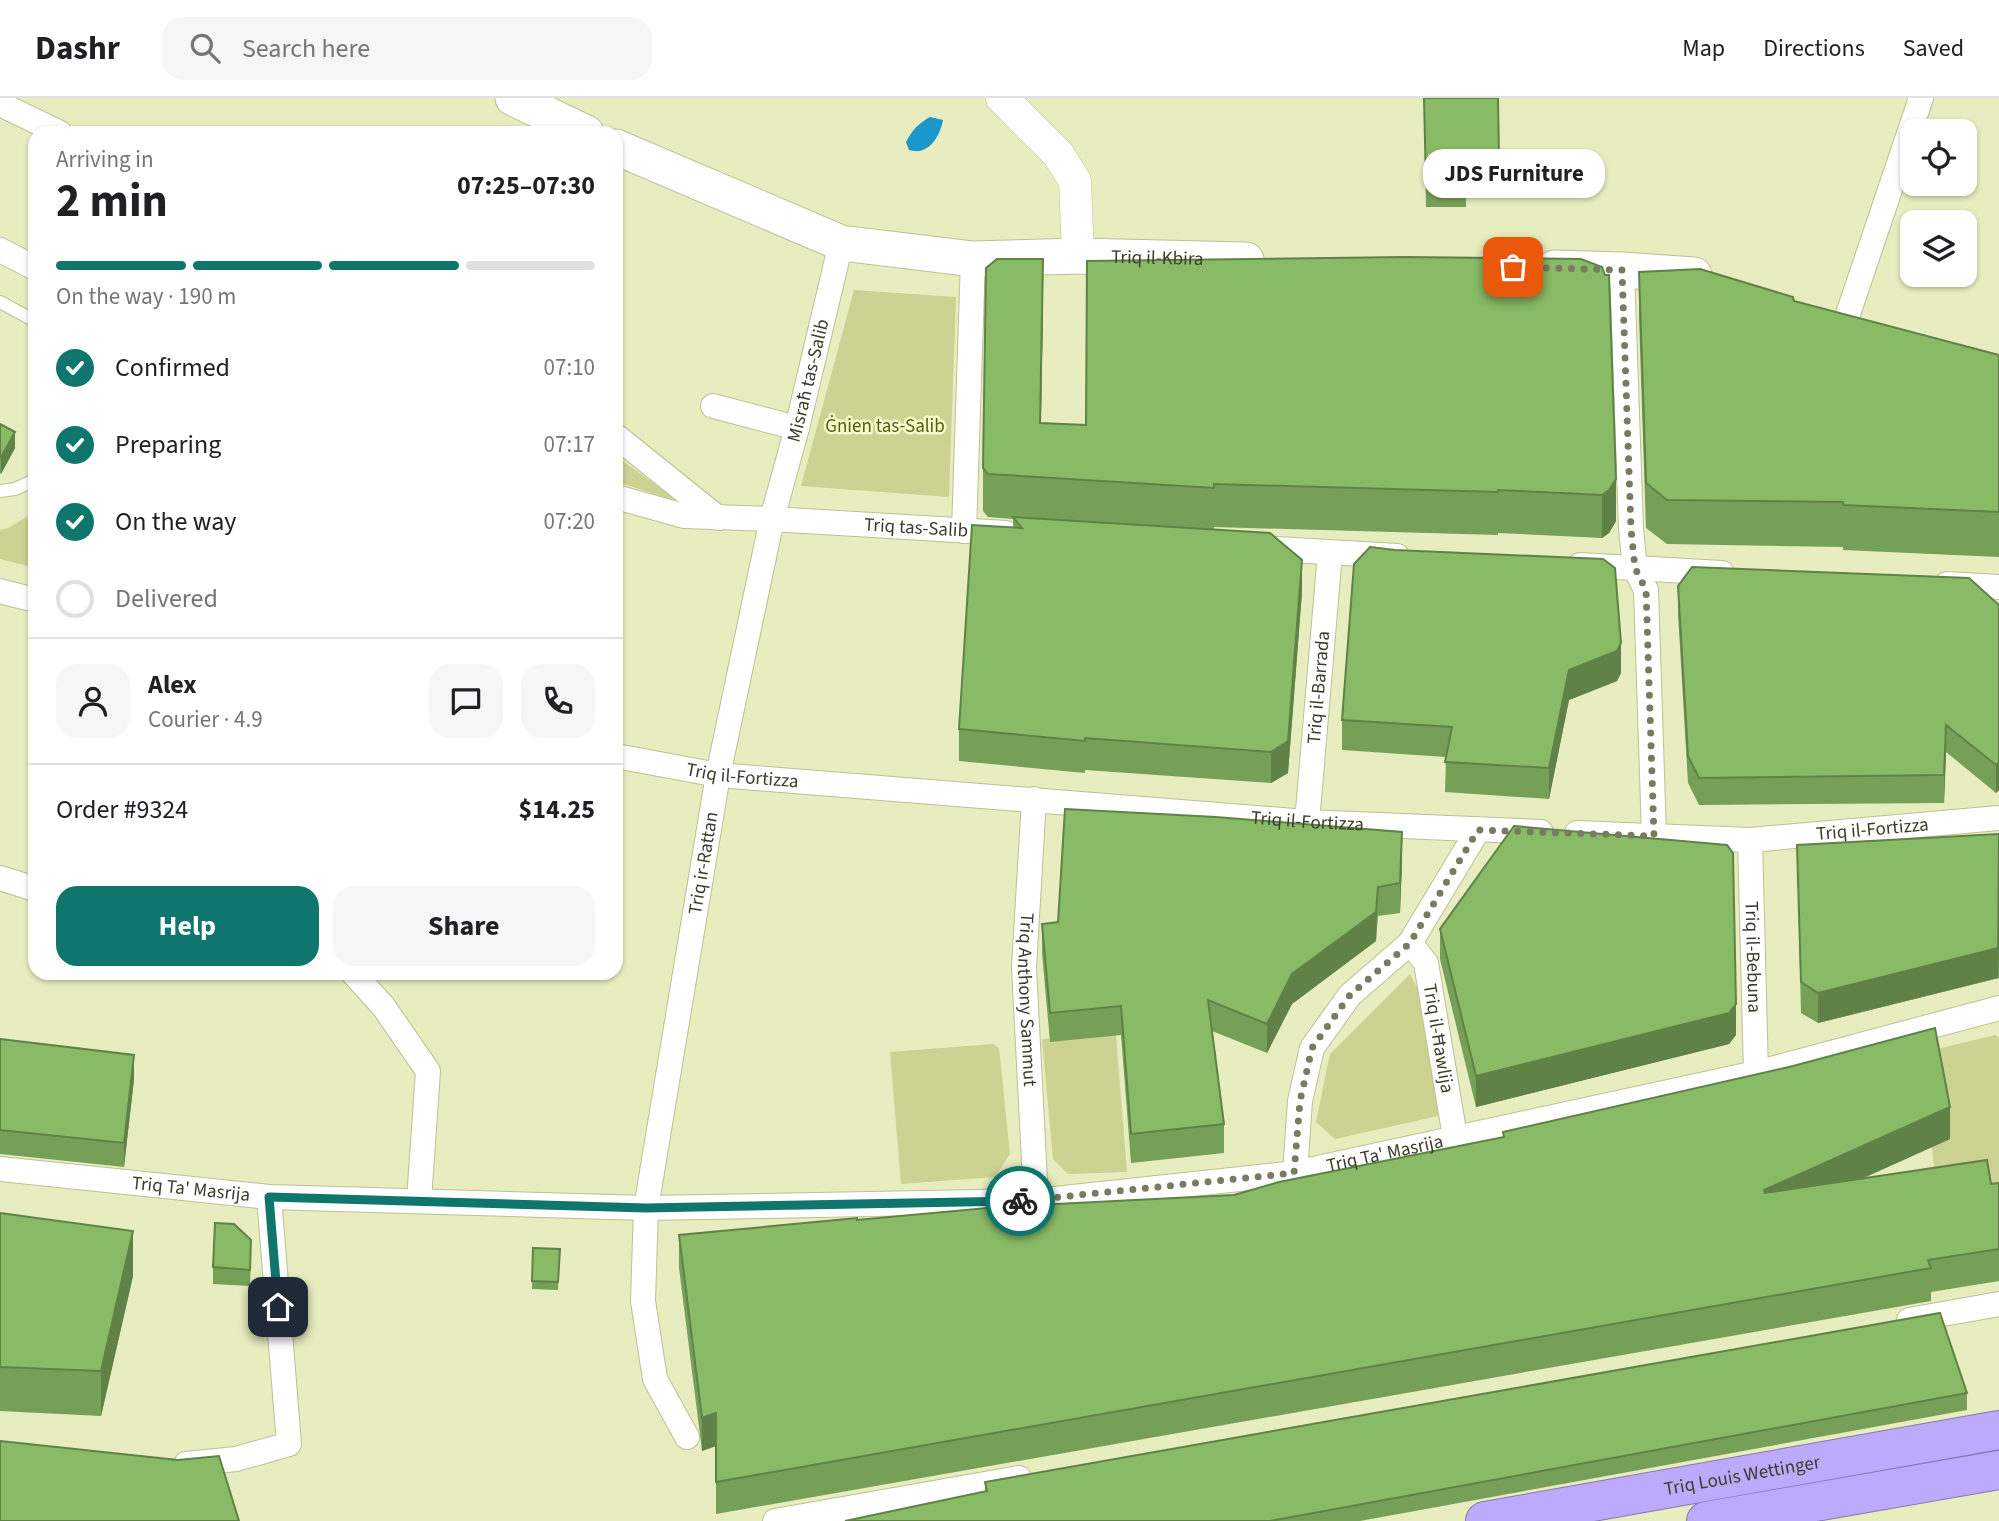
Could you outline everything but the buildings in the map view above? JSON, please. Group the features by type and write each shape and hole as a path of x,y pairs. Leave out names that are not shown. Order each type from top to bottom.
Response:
{"highway":[{"name":"Triq Louis Wettinger","path":"1485,1521 1999,1430"},
{"name":"Triq Louis Wettinger","path":"1706,1521 1999,1470"}],"main road":[{"path":"513,98 571,126"},
{"name":"Triq il-Kbira","path":"623,150 841,243 973,259 1078,256 1273,261"},
{"path":"1524,267 1622,270 1724,280"}],"street":[{"path":"1002,98 1058,154 1075,181 1078,256"},
{"path":"1847,317 1921,98"},
{"path":"0,104 46,126"},
{"name":"Misraħ tas-Salib","path":"772,519 797,428 841,243"},
{"path":"0,250 28,264"},
{"path":"964,531 973,259"},
{"path":"1622,270 1631,529 1635,568 1646,590 1654,836"},
{"path":"713,406 797,428"},
{"path":"623,442 718,518"},
{"name":"Triq tas-Salib","path":"623,499 684,516 1032,535"},
{"name":"Triq ir-Rattan","path":"687,1437 655,1379 643,1301 646,1208 718,775 772,519"},
{"path":"1235,547 1427,558"},
{"name":"Triq il-Barrada","path":"1307,822 1330,553"},
{"path":"1552,564 1743,574"},
{"path":"1918,583 1999,587"},
{"path":"0,591 28,598"},
{"name":"Triq il-Fortizza","path":"623,757 718,775 1307,822 1478,830 1750,840 1999,818"},
{"name":"Triq Anthony Sammut","path":"1034,799 1024,967 1036,1201"},
{"path":"1294,1173 1300,1101 1312,1048 1350,995 1410,943 1478,830"},
{"name":"Triq il-Bebuna","path":"1750,840 1756,1073"},
{"path":"0,878 28,887"},
{"name":"Triq il-Ħawlija","path":"1410,943 1426,963 1455,1137"},
{"path":"359,980 383,1006 428,1071 419,1200"},
{"name":"Triq Ta' Masrija","path":"0,1169 269,1197 646,1208 1036,1201 1294,1173 1756,1073 1999,1008"},
{"path":"167,1466 236,1459 289,1444 269,1197"},
{"path":"1888,1324 1999,1304"},
{"path":"775,1521 1036,1475"}],"lane":[{"path":"0,302 28,317"},
{"path":"0,491 15,489 28,483"}],"green space":[{"name":"Ġnien tas-Salib","path":"854,290 956,297 949,497 801,486"},
{"path":"623,461 678,501 623,484"},
{"path":"28,516 28,566 0,559 0,530"},
{"path":"1410,974 1428,1008 1447,1114 1335,1139 1316,1122 1330,1054"},
{"path":"1116,1035 1127,1172 1068,1174 1053,1159 1042,1039"},
{"path":"1995,1035 1999,1037 1999,1190 1938,1199 1921,1053"},
{"path":"993,1044 999,1048 1010,1154 995,1177 901,1184 890,1052"}],"water":[{"path":"930,117 943,120 936,139 927,148 909,150 906,142 911,134 919,124"}],"way so far":[{"path":"1020,1201 1294,1173 1300,1101 1312,1048 1350,995 1410,943 1478,830 1654,836 1646,590 1635,568 1631,529 1622,270 1513,267"}],"place":[{"name":"JDS Furniture","path":"1513,267"}],"route":[{"path":"278,1307 269,1197 646,1208 1020,1201"}]}
